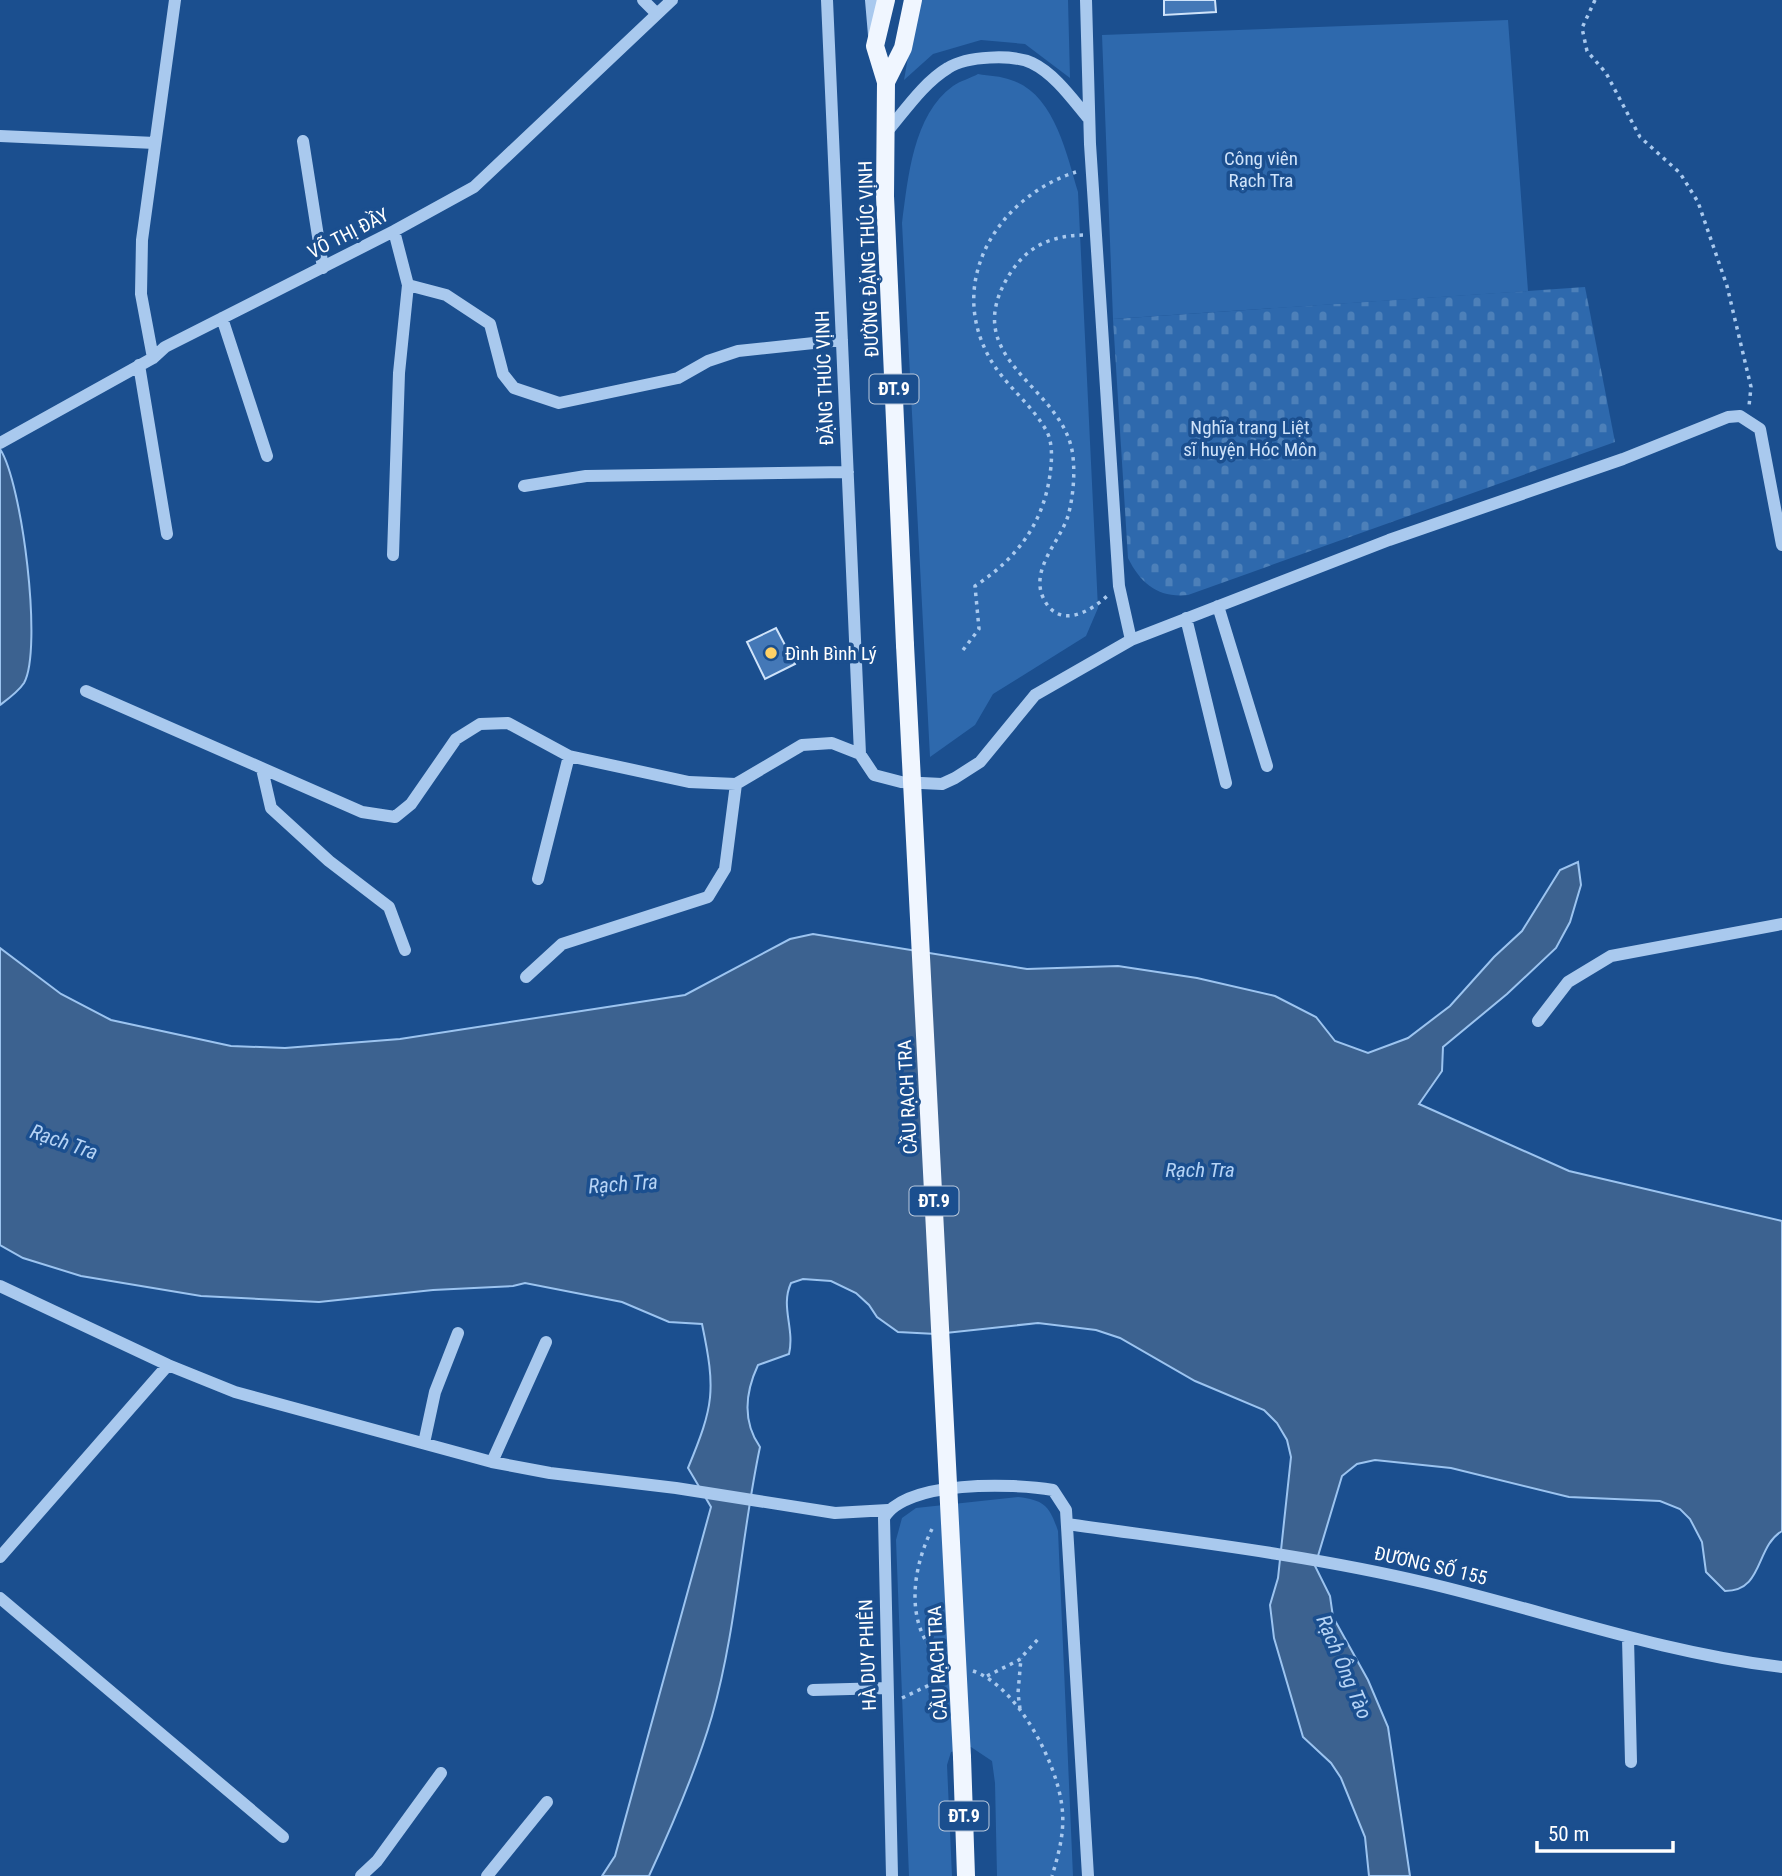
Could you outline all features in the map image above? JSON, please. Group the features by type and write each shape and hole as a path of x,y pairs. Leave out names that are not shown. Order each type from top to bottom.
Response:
{"main road":[{"name":"ĐƯỜNG ĐẶNG THÚC VỊNH","path":"886,0 876,46 886,82 885,134 905,645"},
{"name":"ĐƯỜNG ĐẶNG THÚC VỊNH","path":"886,82 903,48 913,0"},
{"name":"CẦU RẠCH TRA","path":"905,645 966,1876"}],"street":[{"path":"153,358 141,294 142,240 175,0"},
{"path":"643,0 657,14"},
{"name":"VÕ THỊ ĐẦY","path":"0,443 153,358 165,347 323,268 474,187 672,0"},
{"name":"ĐẶNG THÚC VỊNH","path":"827,0 860,754"},
{"path":"871,0 876,46"},
{"path":"1086,0 1089,119 1119,586 1131,640"},
{"path":"885,134 913,100 949,67 1007,57 1033,63 1060,85 1089,119"},
{"path":"0,136 155,144"},
{"path":"303,141 310,201 323,268"},
{"path":"393,555 399,373 408,285 394,231"},
{"path":"408,285 446,295 490,324 503,374 514,388 559,403 678,379 708,361 738,351 842,340"},
{"path":"222,318 267,456"},
{"path":"139,365 167,534"},
{"path":"86,691 362,812 395,817 411,804 456,739 480,724 509,723 569,756 689,782 736,784 802,745 832,743 860,754 874,775 901,782 942,784 980,762 1035,695 1131,640 1389,540 1623,459 1728,417 1740,416 1760,429 1780,523 1782,545"},
{"path":"524,486 586,475 848,472"},
{"path":"1218,606 1268,766"},
{"path":"1186,618 1226,783"},
{"path":"538,879 569,756"},
{"path":"262,769 271,808 329,862 389,907 405,950"},
{"path":"526,977 562,944 708,897 725,869 736,784"},
{"path":"1538,1021 1568,982 1611,956 1782,924"},
{"path":"0,1286 167,1365 266,1402 492,1462 550,1473 676,1488 835,1513 888,1510 915,1494 1002,1486 1052,1490 1062,1500 1067,1524 1088,1876"},
{"path":"424,1443 435,1392 457,1333"},
{"path":"492,1462 546,1342"},
{"path":"0,1558 167,1365"},
{"name":"HÀ DUY PHIÊN","path":"888,1510 882,1525 892,1876"},
{"name":"ĐƯƠNG SỐ 155","path":"1067,1524 1321,1561 1512,1603 1688,1654 1782,1667"},
{"path":"0,1598 283,1837"},
{"path":"1628,1638 1631,1762"},
{"path":"813,1690 887,1688"},
{"path":"361,1876 377,1861 442,1773"},
{"path":"487,1876 547,1802"}],"path":[{"path":"1595,0 1582,28 1587,51 1606,73 1640,138 1680,173 1698,202 1727,286 1751,387 1748,421"},
{"path":"963,649 979,629 975,586 1005,564 1037,524 1046,498 1052,454 1048,434 1038,417 997,371 986,353 975,310 978,266 1000,223 1016,203 1056,179 1092,169"},
{"path":"1097,239 1084,235 1059,236 1039,243 1017,262 1003,285 996,318 1003,351 1024,382 1064,424 1072,450 1073,490 1067,517 1042,566 1040,580 1043,596 1059,613 1074,616 1090,612 1119,586"},
{"path":"936,1521 927,1540 914,1595 918,1619 930,1650 942,1661"},
{"path":"987,1676 1008,1668 1040,1637"},
{"path":"1021,1657 1018,1693 1021,1711"},
{"path":"971,1671 987,1676 1021,1711 1043,1748 1057,1781 1063,1832 1052,1876"},
{"path":"887,1704 951,1677"}],"green space":[{"path":"918,0 1068,0 1070,78 1025,44 981,40 933,54 904,80"},
{"name":"Công viên Rạch Tra","path":"1508,20 1528,291 1113,319 1102,35"},
{"path":"978,74 1011,80 1026,87 1038,98 1056,127 1078,192 1098,608 1086,636 993,694 975,725 930,757 902,223 910,168 929,113 953,86"},
{"name":"Nghĩa trang Liệt sĩ huyện Hóc Môn","path":"1585,287 1615,442 1188,595 1159,591 1145,582 1133,567 1128,558 1113,319"},
{"path":"1018,1497 1035,1500 1045,1506 1058,1531 1073,1876 997,1876 992,1761 971,1747 951,1752 947,1765 952,1876 909,1876 896,1540 902,1518 916,1508"}],"water":[{"path":"0,449 16,495 22,529 31,603 31,637 29,665 24,683 0,705"},
{"name":"Rạch Tra","path":"1578,862 1581,885 1570,922 1556,948 1507,994 1443,1047 1442,1071 1419,1104 1569,1171 1782,1221 1782,1531 1767,1547 1747,1584 1725,1591 1706,1572 1702,1542 1690,1519 1680,1509 1660,1501 1569,1497 1451,1468 1375,1460 1357,1464 1342,1476 1315,1566 1330,1596 1333,1617 1368,1680 1388,1727 1410,1876 1369,1876 1365,1837 1341,1778 1331,1763 1303,1737 1274,1638 1270,1605 1278,1578 1291,1457 1287,1440 1277,1423 1264,1410 1195,1381 1120,1338 1096,1330 1038,1323 936,1334 898,1332 877,1317 856,1293 831,1281 803,1279 791,1283 787,1301 789,1354 758,1365 748,1396 750,1427 760,1447 727,1649 706,1737 684,1797 649,1876 602,1876 615,1856 711,1507 688,1468 703,1428 710,1398 711,1382 702,1324 669,1322 622,1302 525,1283 319,1302 201,1296 81,1276 23,1258 0,1245 0,948 61,994 111,1020 231,1046 285,1048 400,1039 685,995 790,939 813,934 1027,969 1118,966 1197,978 1275,996 1316,1017 1335,1041 1368,1053 1408,1038 1450,1006 1494,957 1522,931 1560,870"}],"building":[{"path":"1164,0 1215,0 1216,12 1164,15"},
{"name":"Đình Bình Lý","path":"776,628 795,664 765,679 747,642"}],"place":[{"name":"Đình Bình Lý","path":"771,653"}],"water label":[{"name":"Rạch Ông Tào","path":"1344,1667"}]}
